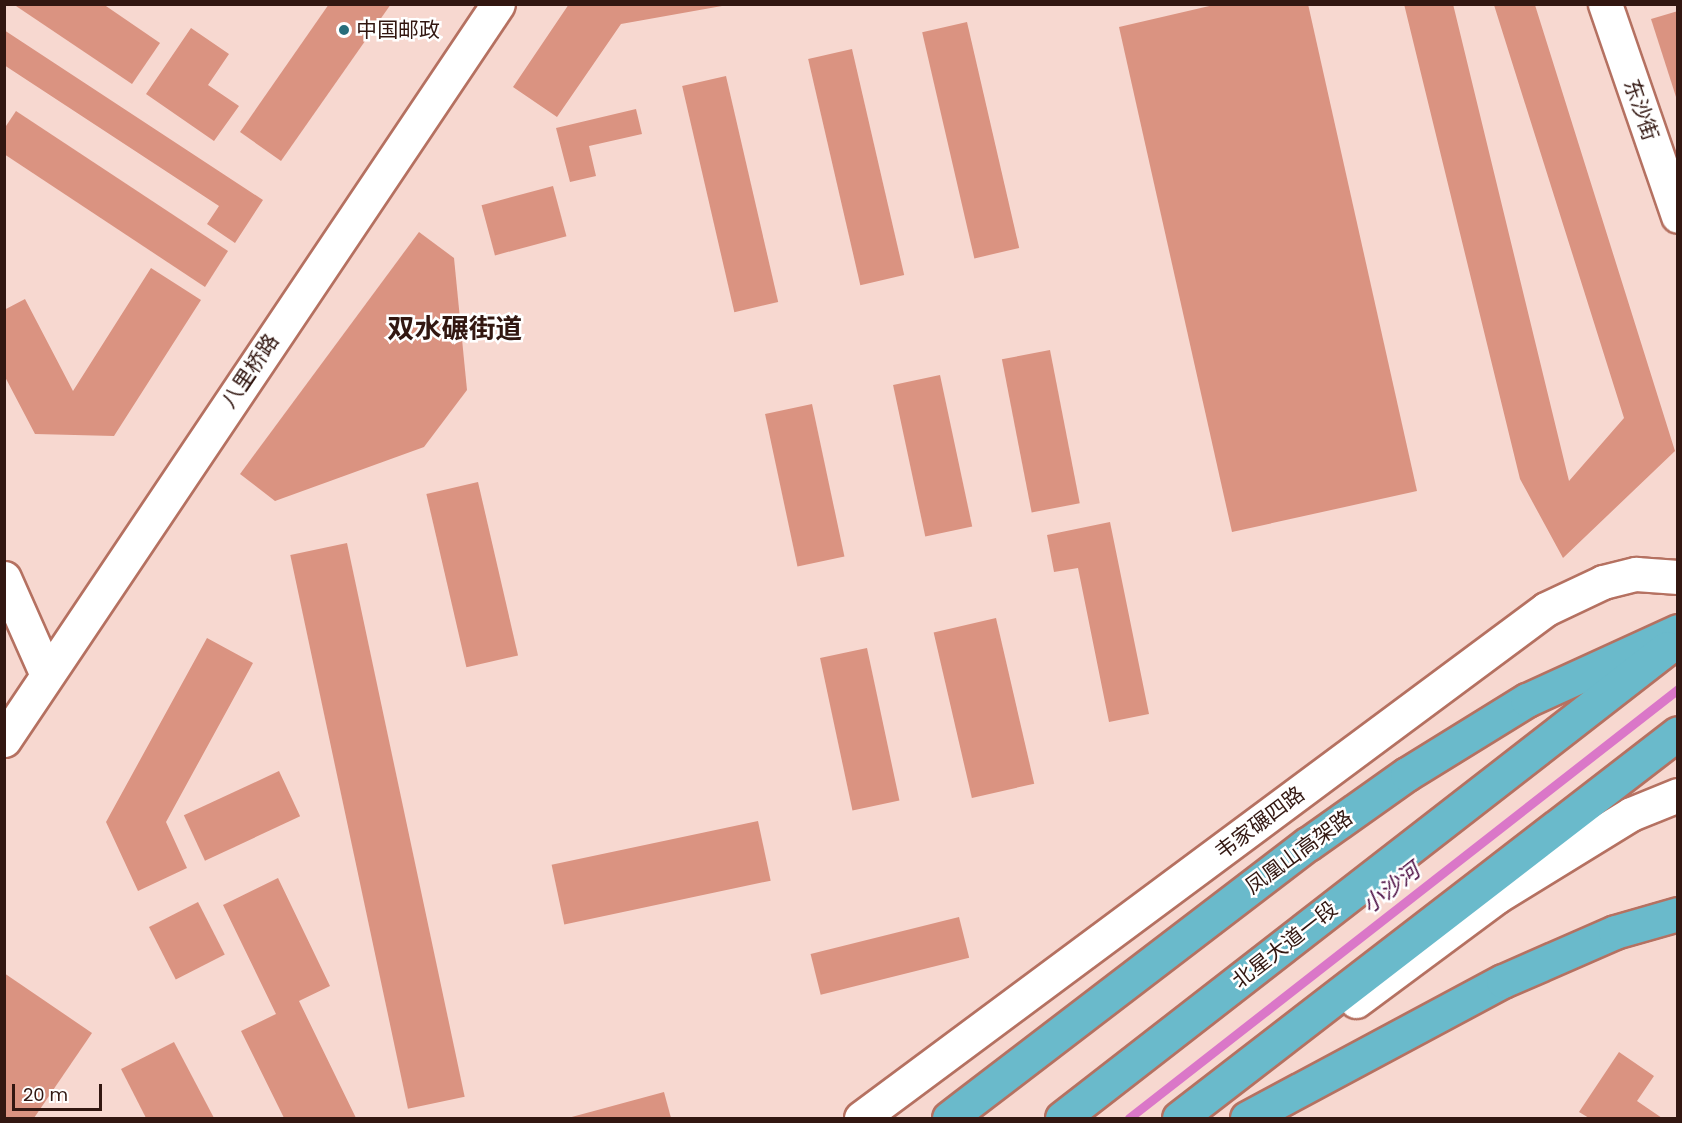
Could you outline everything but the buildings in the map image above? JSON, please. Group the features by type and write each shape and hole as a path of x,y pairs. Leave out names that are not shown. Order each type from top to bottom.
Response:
{"highway":[{"name":"凤凰山高架路","path":"949,1119 1308,844 1407,774 1527,700 1677,631"},
{"name":"北星大道一段","path":"1062,1119 1677,640"},
{"path":"1179,1119 1677,733"},
{"path":"1247,1119 1503,981 1615,932 1677,914"}],"main road":[{"name":"八里桥路","path":"4,740 46,673 498,4"},
{"name":"东沙街","path":"1605,4 1677,216"},
{"name":"韦家碾四路","path":"861,1119 1546,609 1603,582 1636,574 1677,576"},
{"path":"4,578 46,673"},
{"path":"1205,1119 1496,897 1631,814 1677,795"}],"waterway":[{"name":"小沙河","path":"1129,1118 1678,689"}],"place":[{"name":"中国邮政","path":"344,30"}],"district":[{"name":"双水碾街道","path":"455,329"}]}
